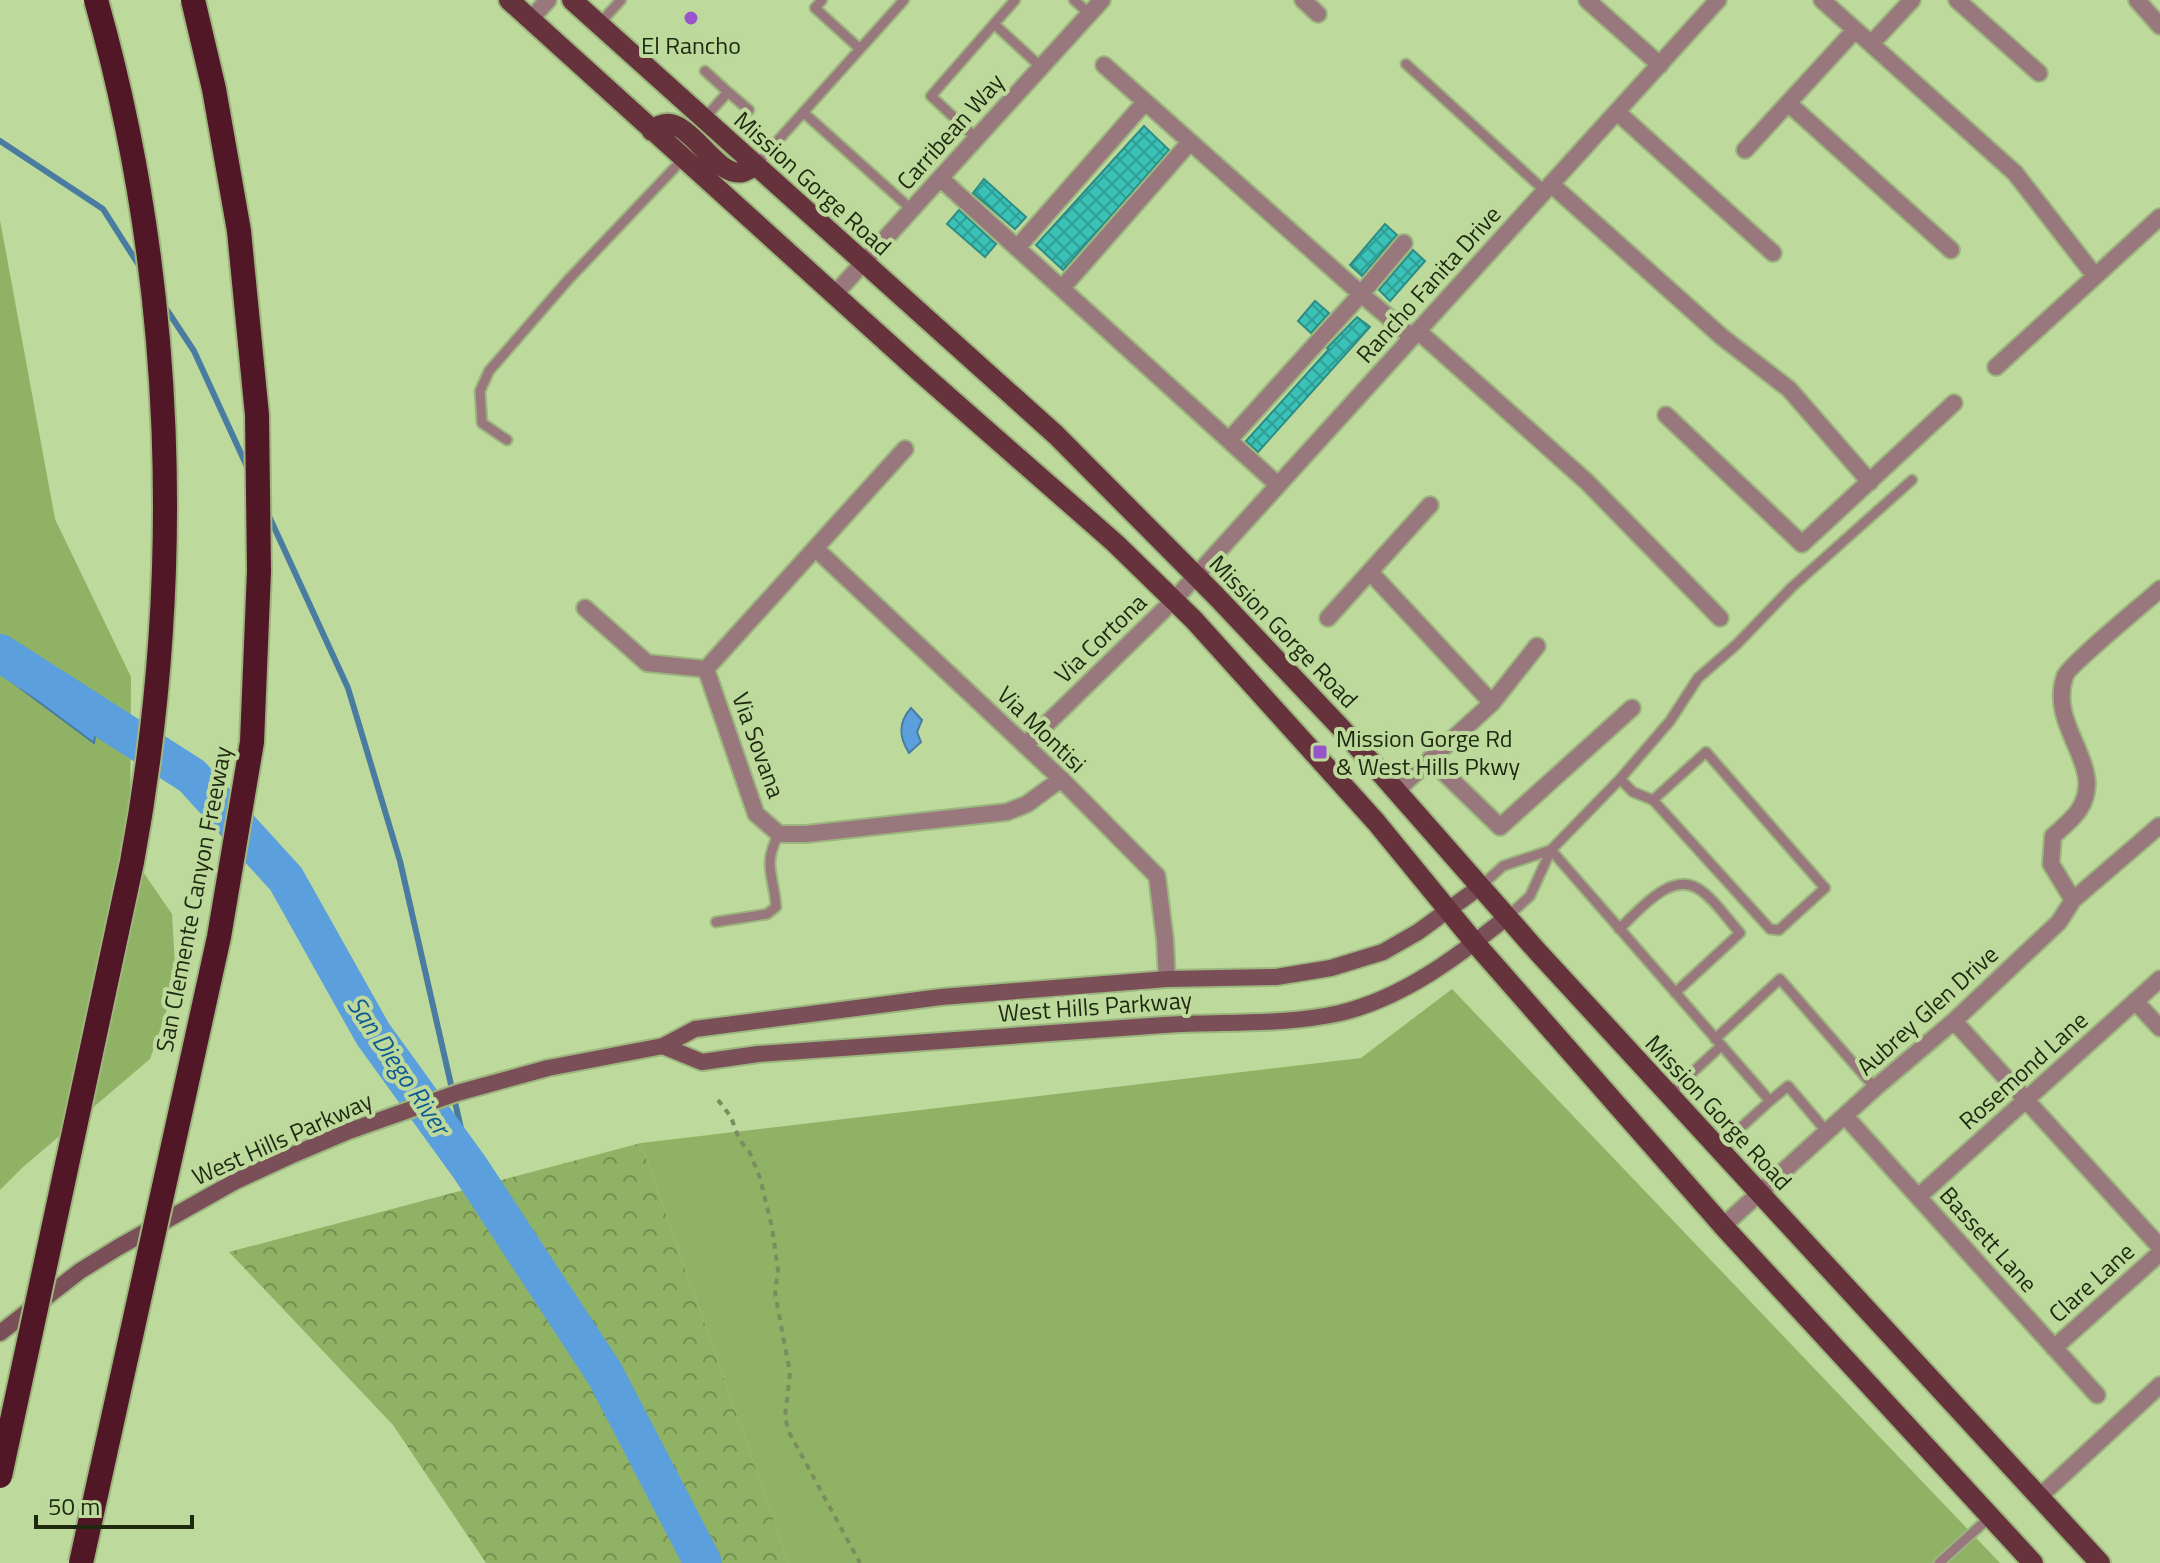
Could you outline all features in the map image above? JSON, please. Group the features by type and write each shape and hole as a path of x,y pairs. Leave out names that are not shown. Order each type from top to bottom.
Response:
{"highway":[{"path":"0,1476 132,862 146,788 160,657 167,507 161,367 146,236 126,118 96,0"},
{"name":"San Clemente Canyon Freeway","path":"81,1563 219,937 252,742 259,571 257,415 239,231 214,89 193,0"}],"main road":[{"path":"509,0 834,295 1115,543 1174,600 1365,810 1475,943 1723,1226 2033,1563"},
{"name":"Mission Gorge Road","path":"572,0 1056,435 1196,576 1397,790 1717,1149 2100,1563"},
{"path":"652,131 659,123 669,122 679,127 729,171 742,173 755,166"},
{"name":"West Hills Parkway","path":"0,1333 80,1271 234,1182 349,1131 457,1093 598,1058 663,1046 695,1029 941,997 1167,979 1276,977 1331,968 1383,952 1449,911 1481,886"},
{"name":"West Hills Parkway","path":"663,1046 702,1062 758,1054 1170,1024 1280,1022 1341,1013 1394,994 1431,974 1507,917"}],"street":[{"path":"530,20 548,0"},
{"name":"Carribean Way","path":"834,295 1102,0"},
{"path":"1303,0 1318,14"},
{"path":"1587,0 1660,65"},
{"name":"Rancho Fanita Drive","path":"1174,600 1718,0"},
{"path":"1822,0 2015,173 2095,276"},
{"path":"1871,44 1912,0"},
{"path":"1957,0 2039,73"},
{"path":"2137,0 2160,26"},
{"path":"1745,150 1855,30"},
{"path":"1104,65 1361,294 1415,334 1587,482 1720,618"},
{"path":"1017,248 1145,102"},
{"path":"1788,103 1951,250"},
{"path":"1617,112 1773,253"},
{"path":"1062,288 1190,142"},
{"path":"940,178 1278,485"},
{"path":"1548,187 1722,337 1789,389 1870,482"},
{"path":"1996,367 2160,217"},
{"path":"1229,440 1404,243"},
{"path":"1666,415 1802,544 1954,403"},
{"path":"585,608 647,663 706,669 905,449"},
{"path":"1328,618 1430,505"},
{"name":"Via Montisi","path":"816,549 1061,779 1157,876 1167,979"},
{"path":"1370,572 1492,703"},
{"path":"2073,900 2051,864 2053,836 2080,809 2088,781 2081,756 2068,733 2061,701 2066,672 2160,589"},
{"name":"Via Cortona","path":"1025,745 1174,600"},
{"path":"1397,790 1492,703 1537,646"},
{"name":"Via Sovana","path":"706,669 756,814 779,834 806,834 1007,812 1027,804 1061,779"},
{"path":"1430,759 1500,827 1632,708"},
{"name":"Aubrey Glen Drive","path":"1723,1226 1954,1021 2059,922 2073,900 2160,826"},
{"name":"Rosemond Lane","path":"1918,1197 2160,979"},
{"path":"2135,1001 2160,1028"},
{"path":"1954,1021 2160,1250"},
{"name":"Bassett Lane","path":"1845,1116 2097,1395"},
{"name":"Clare Lane","path":"2054,1348 2160,1250"},
{"path":"2038,1498 2160,1385"}],"lane":[{"path":"598,25 621,0"},
{"path":"822,0 815,8 860,49"},
{"path":"755,166 904,0"},
{"path":"976,138 931,96 1015,0"},
{"path":"1074,0 1090,14"},
{"path":"994,24 1041,67"},
{"path":"1406,64 1548,187"},
{"path":"705,71 749,110"},
{"path":"703,120 728,92"},
{"path":"803,112 911,209"},
{"path":"507,440 482,423 480,391 489,371 568,280 683,159"},
{"path":"1507,917 1530,896 1551,850 1620,779 1670,721 1698,678 1736,645 1792,587 1912,480"},
{"path":"1620,779 1633,792 1653,800 1770,929 1779,930 1825,888 1706,752 1653,800"},
{"path":"716,922 767,914 776,907 769,860 779,834"},
{"path":"1481,886 1503,866 1551,850"},
{"path":"1551,850 1770,1101"},
{"path":"1619,929 1667,889 1686,883 1700,889 1740,933 1675,993"},
{"path":"1668,1095 1780,979 1875,1088"},
{"path":"1717,1149 1788,1086 1827,1132"},
{"path":"1939,1563 1991,1517"}],"path":[{"path":"718,1100 750,1153 760,1178 772,1227 778,1271 775,1293 790,1373 785,1417 789,1432 860,1563"}],"green space":[{"path":"0,220 55,519 131,677 130,853 172,914 176,984 150,1059 0,1190"},
{"path":"1452,989 2000,1563 789,1563 641,1143 1361,1058"},
{"path":"641,1143 789,1563 486,1563 393,1425 229,1252"}],"water":[{"path":"0,636 41,662 100,707 94,743 0,673"},
{"path":"911,708 922,720 917,732 921,742 909,753 901,730"}],"building":[{"path":"1144,126 1169,150 1063,270 1036,245"},
{"path":"984,179 1026,217 1015,229 973,193"},
{"path":"959,210 996,244 985,257 947,224"},
{"path":"1385,224 1397,235 1362,276 1350,265"},
{"path":"1413,250 1425,261 1390,301 1379,290"},
{"path":"1315,301 1329,313 1311,333 1298,321"},
{"path":"1357,317 1370,327 1258,452 1246,441"}],"waterway":[{"path":"0,141 103,209 140,267"},
{"path":"163,304 194,351 249,471"},
{"path":"268,514 348,688 400,861 470,1168"},
{"name":"San Diego River","path":"0,653 192,776 286,879 373,1034 470,1168 605,1374 703,1563"}],"place":[{"name":"El Rancho","path":"691,18"},
{"name":"Mission Gorge Rd & West Hills Pkwy","path":"1320,752"}]}
